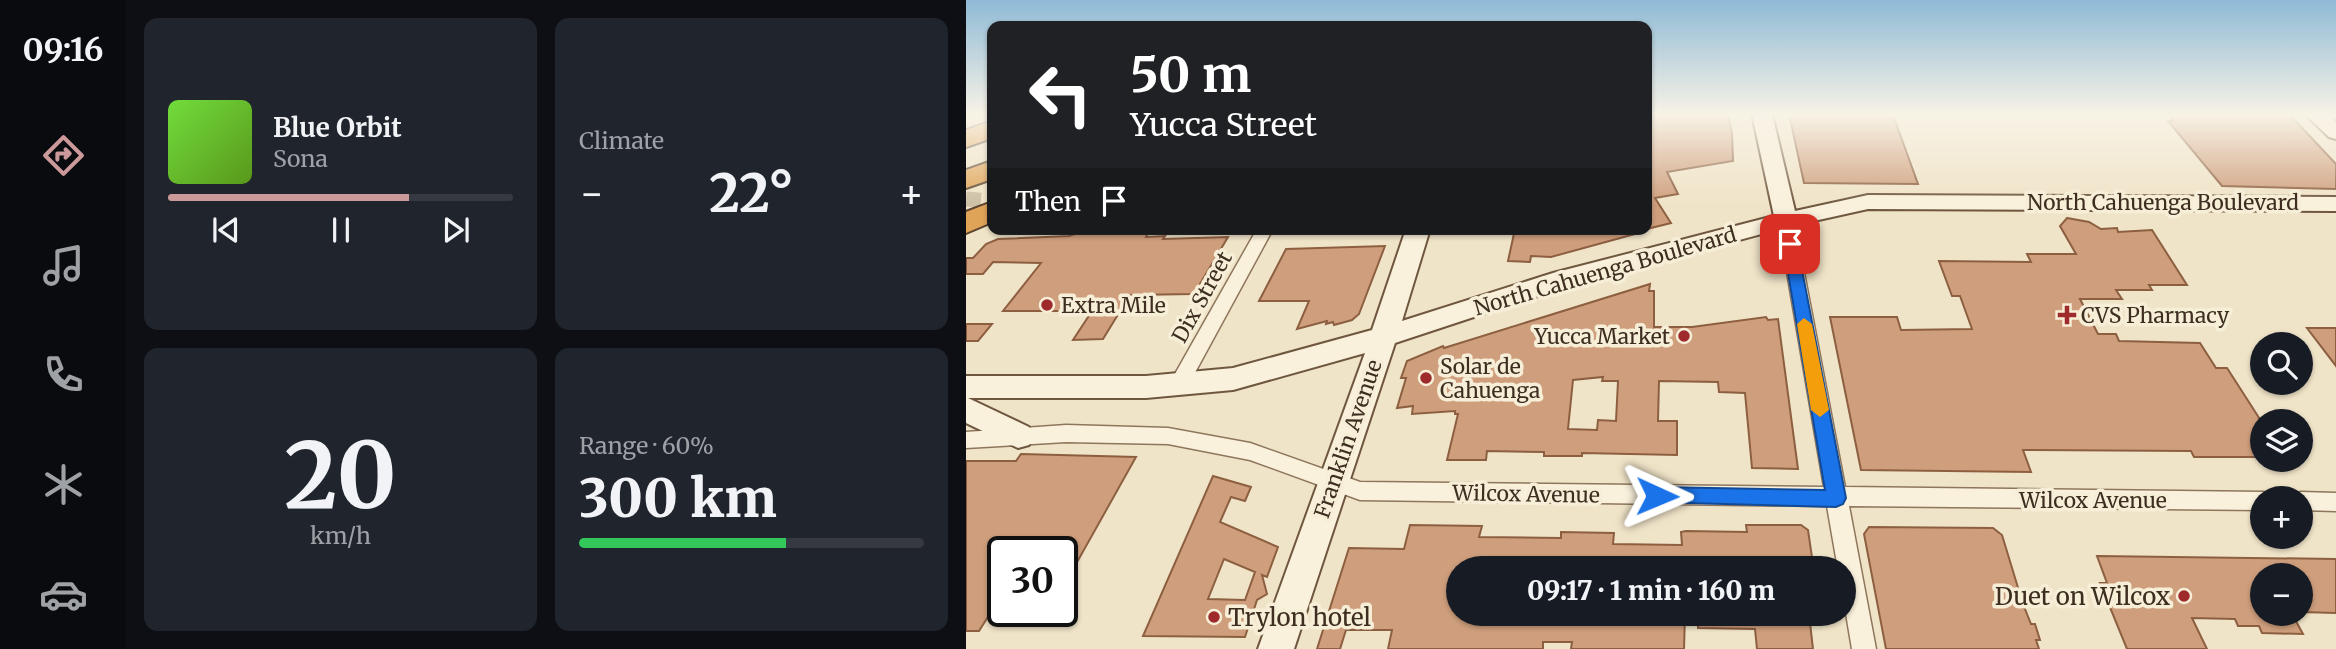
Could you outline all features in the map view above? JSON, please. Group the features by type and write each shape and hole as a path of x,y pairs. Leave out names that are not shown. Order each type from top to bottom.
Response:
{"highway":[{"path":"966,156 987,147"},
{"path":"966,180 987,171"},
{"path":"966,200 987,191"},
{"path":"966,224 987,214"}],"main road":[{"path":"1769,144 1786,220"},
{"name":"North Cahuenga Boulevard","path":"966,387 1178,386 1269,371 1553,282 1786,220 1868,202 1917,200 2336,204"},
{"name":"Franklin Avenue","path":"1383,336 1416,235"},
{"name":"Franklin Avenue","path":"1276,649 1332,484"}],"street":[{"path":"1786,220 1864,649"},
{"name":"Dix Street","path":"1178,386 1262,235"},
{"name":"Franklin Avenue","path":"1332,484 1354,428 1383,336"},
{"path":"966,409 1018,436"},
{"name":"Wilcox Avenue","path":"966,440 1018,436 1152,436 1209,442 1257,453 1332,484 1360,491 2250,501"},
{"path":"2313,501 2336,502"}],"building":[{"path":"1652,144 1732,144 1733,161 1667,172 1678,194 1655,198 1671,223 1652,228"},
{"path":"1796,144 1904,144 1918,184 1804,183"},
{"path":"2187,144 2317,144 2336,164 2336,189 2222,186"},
{"path":"2067,218 2089,222 2101,229 2117,228 2118,232 2152,230 2187,285 2149,285 2152,290 2116,290 2122,299 2080,299 2098,334 2116,334 2119,341 2200,343 2216,368 2227,368 2253,409 2250,409 2250,457 2194,457 2191,451 2023,450 2031,472 1861,470 1830,317 1897,317 1901,330 1972,329 1960,296 1952,296 1939,261 2031,262 2027,254 2076,254 2060,226"},
{"path":"1514,235 1631,235 1551,257 1531,256 1530,262 1508,261"},
{"path":"1165,236 1163,239 1228,237 1194,294 1130,295 1103,339 1073,340 1092,311 1003,311 1041,263 993,262 983,274 966,274 966,258 973,258 986,244 998,239"},
{"path":"1385,246 1359,314 1352,320 1334,325 1333,322 1326,324 1327,321 1297,329 1309,301 1259,301 1286,249"},
{"path":"1650,284 1649,291 1654,291 1654,327 1692,327 1766,317 1768,320 1778,319 1798,469 1752,468 1745,393 1719,392 1718,382 1659,381 1658,421 1677,421 1677,455 1582,453 1582,456 1544,456 1544,452 1487,451 1486,460 1447,460 1458,414 1455,414 1455,411 1412,414 1413,406 1397,408 1406,378 1401,378 1407,361 1443,346 1444,348","holes":["1603,377 1602,381 1618,381 1616,421 1598,420 1597,430 1568,429 1573,380"]},
{"path":"966,324 992,324 978,341 966,341"},
{"path":"2307,328 2336,328 2336,366 2313,336 2313,332"},
{"path":"1021,454 1136,457 1078,560 1078,536 987,536 987,618 979,631 966,631 966,461 1016,461"},
{"path":"1213,476 1251,487 1245,501 1231,497 1220,522 1278,547 1267,577 1262,575 1267,594 1257,600 1245,637 1143,636","holes":["1224,559 1255,572 1245,600 1208,599"]},
{"path":"1410,525 1482,526 1479,537 1561,538 1561,532 1614,533 1613,544 1682,545 1681,532 1686,531 1747,532 1746,525 1801,525 1808,530 1812,556 1446,556 1446,626 1685,626 1684,649 1571,649 1572,642 1543,642 1543,649 1388,649 1392,630 1346,630 1340,649 1317,649 1349,548 1404,549"},
{"path":"1869,527 1993,528 2002,535 2023,604 2031,624 2035,624 2040,640 2036,640 2039,649 1886,649 1864,534"},
{"name":"Duet on Wilcox","path":"2097,556 2336,559 2336,613 2313,612 2313,563 2250,563 2250,626 2238,626 2235,619 2192,618 2207,649 2127,649 2100,583 2107,583"},
{"path":"1810,626 1813,649 1757,649 1755,629 1698,628"},
{"name":"Duet on Wilcox","path":"2259,626 2299,626 2303,634 2262,633"}],"tunnel":[{"path":"966,199 987,201"}],"slow traffic":[{"path":"1804,324 1820,410"}],"place":[{"name":"Extra Mile","path":"1047,305"},
{"name":"CVS Pharmacy","path":"2067,315"},
{"name":"Yucca Market","path":"1684,336"},
{"name":"Solar de Cahuenga","path":"1426,378"},
{"name":"Duet on Wilcox","path":"2184,596"},
{"name":"Trylon hotel","path":"1214,617"}],"route":[{"path":"1657,496 1836,498 1790,244"}]}
